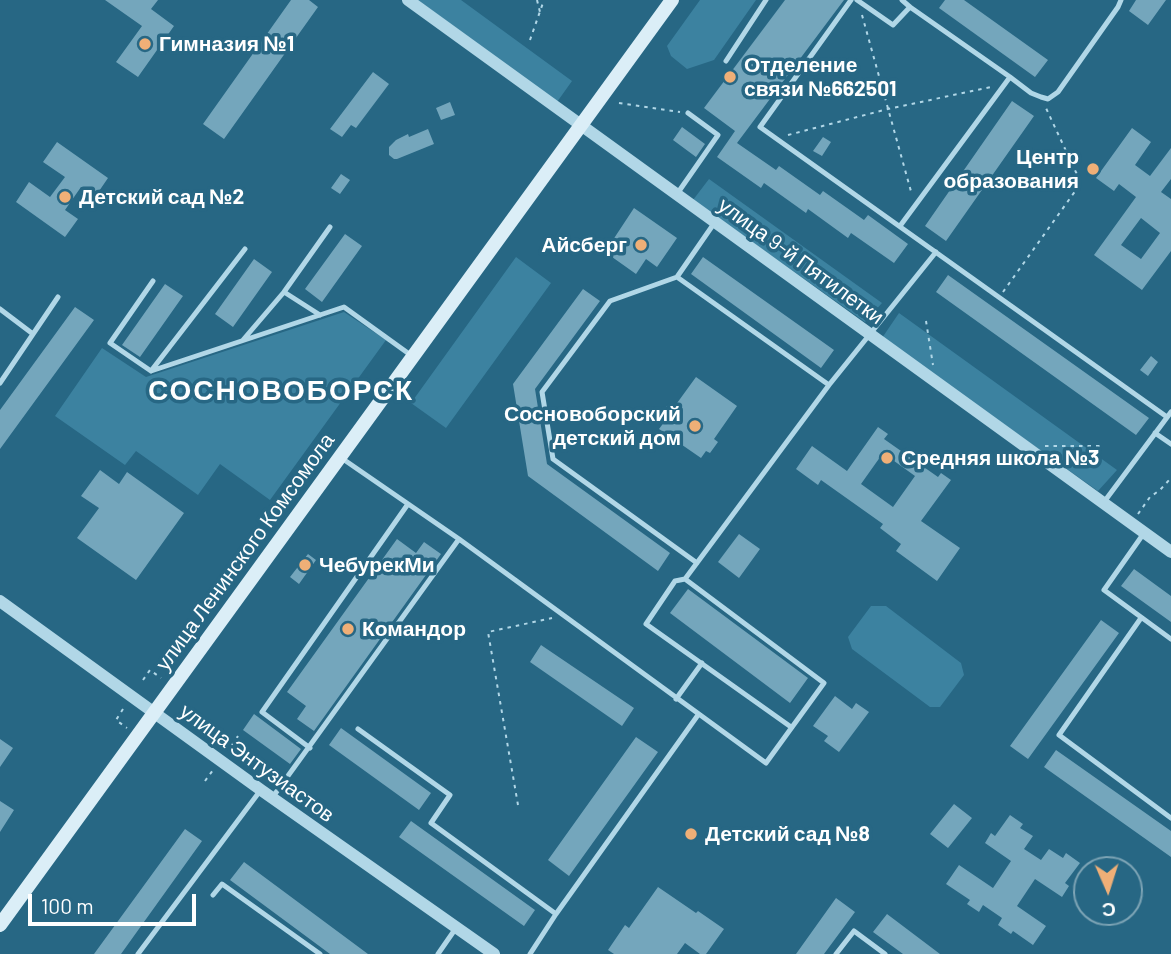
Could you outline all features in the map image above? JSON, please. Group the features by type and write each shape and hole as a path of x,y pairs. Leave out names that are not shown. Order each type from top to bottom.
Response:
{"main road":[{"name":"улица Ленинского Комсомола","path":"0,925 673,0"}],"street":[{"name":"улица 9-й Пятилетки","path":"408,0 1171,552"},
{"name":"улица Энтузиастов","path":"0,601 272,798 494,954"}],"lane":[{"path":"726,61 766,0"},
{"path":"851,0 760,127 1169,414 1103,503"},
{"path":"858,0 893,25 910,7"},
{"path":"902,0 1031,93 1048,99 1058,92 1118,7 1119,1"},
{"path":"900,226 1010,77"},
{"path":"677,194 718,135 688,113"},
{"path":"697,564 553,459 542,392 610,301 677,277 715,222"},
{"path":"243,340 284,292 330,227"},
{"path":"152,371 245,249"},
{"path":"791,727 646,624 675,581 685,579 697,564 829,385 936,252"},
{"path":"677,277 829,385"},
{"path":"152,371 110,343 153,281"},
{"path":"284,292 320,315"},
{"path":"0,383 58,297"},
{"path":"152,371 344,307 413,357"},
{"path":"0,309 33,334"},
{"path":"1156,433 1171,443"},
{"path":"340,457 458,539 765,763 824,682 685,579"},
{"path":"310,748 262,712 408,504"},
{"path":"1144,533 1104,590 1171,639"},
{"path":"272,798 458,539"},
{"path":"1141,618 1059,735 1171,818"},
{"path":"676,699 702,663"},
{"path":"530,954 698,715"},
{"path":"358,729 450,795 431,823 556,914"},
{"path":"138,954 261,790"},
{"path":"213,895 222,884 320,954"},
{"path":"438,954 457,928"},
{"path":"836,954 854,931 885,954"}],"path":[{"path":"537,0 540,13"},
{"path":"530,40 544,0"},
{"path":"858,0 915,206"},
{"path":"777,139 888,109 1005,84"},
{"path":"1000,297 1081,183 1045,108 1048,99"},
{"path":"619,103 688,113"},
{"path":"926,321 935,382"},
{"path":"1025,447 1100,446"},
{"path":"1131,523 1150,497 1171,478"},
{"path":"518,805 488,632 563,616"},
{"path":"143,680 150,670 161,678"},
{"path":"123,709 116,720 129,730"},
{"path":"232,745 238,736"},
{"path":"205,781 214,769"}],"shaded area":[{"path":"418,0 461,0 572,81 557,102"},
{"path":"700,0 756,0 714,60 687,69 671,56 667,46"},
{"path":"709,179 882,303 865,322 693,200"},
{"path":"516,257 551,283 446,428 411,403"},
{"path":"344,312 386,340 270,500 220,464 198,495 136,451 125,465 55,416 102,348 146,377"},
{"path":"899,313 1117,470 1098,491 882,338"},
{"path":"871,606 886,606 961,663 964,675 940,707 930,707 852,649 848,637"}],"building":[{"name":"Гимназия №1","path":"105,0 158,0 151,9 174,26 138,77 116,62 142,26"},
{"path":"291,0 309,0 318,7 224,139 203,124"},
{"path":"785,0 844,0 737,143 776,170 779,166 820,195 823,191 864,220 868,215 908,244 894,263 851,233 848,238 808,209 806,213 764,183 761,188 717,157 735,131 704,108"},
{"path":"945,0 964,0 1048,60 1035,77 939,8"},
{"path":"1136,0 1166,0 1148,25 1129,11"},
{"path":"373,72 389,84 356,128 351,125 342,137 330,129"},
{"path":"1012,101 1034,116 946,241 925,226"},
{"path":"450,102 455,115 441,120 436,108"},
{"path":"682,127 705,144 696,157 673,140"},
{"path":"1132,128 1151,142 1135,165 1150,176 1171,148 1171,179 1161,192 1171,199 1171,251 1142,290 1094,255 1136,197 1119,184 1114,191 1096,178","holes":["1141,218 1160,233 1141,259 1121,245"]},
{"path":"428,129 434,144 397,159 389,155 389,147 396,140"},
{"path":"823,137 831,142 822,156 813,151"},
{"path":"57,142 108,178 95,197 81,187 65,210 78,219 65,237 16,202 29,182 50,197 65,177 43,162"},
{"path":"341,174 350,180 340,194 331,188"},
{"name":"Айсберг","path":"634,208 677,238 657,267 646,259 636,274 605,252"},
{"path":"345,234 362,246 322,302 305,289"},
{"path":"703,257 834,350 821,368 691,274"},
{"path":"254,259 272,272 233,327 215,314"},
{"path":"948,275 1149,418 1136,435 936,292"},
{"path":"165,284 183,296 140,357 122,345"},
{"path":"583,289 600,301 535,389 547,464 670,553 658,571 528,476 513,384"},
{"path":"75,307 94,320 0,449 0,410"},
{"path":"1151,356 1158,362 1148,376 1140,370"},
{"name":"Сосновоборский детский дом","path":"696,377 737,406 714,439 718,442 710,453 706,451 701,458 659,429 665,421 659,417 667,406 672,410"},
{"path":"878,427 888,434 884,439 938,477 941,473 951,480 921,521 960,548 937,581 896,551 901,544 880,528 883,524 821,480 818,485 796,469 812,446 847,471","holes":["883,453 915,476 893,507 861,484"]},
{"path":"100,470 119,484 127,472 184,513 136,580 77,538 99,508 81,496"},
{"path":"739,534 760,549 739,578 718,562"},
{"path":"397,539 416,553 424,542 441,554 314,731 297,719 306,706 287,692"},
{"path":"308,554 316,560 299,584 290,577"},
{"path":"1134,569 1171,596 1171,622 1121,586"},
{"path":"688,589 808,678 790,703 670,613"},
{"path":"1101,620 1119,633 1028,759 1010,746"},
{"path":"541,645 634,708 622,726 530,662"},
{"path":"835,696 852,709 856,703 869,712 839,752 824,741 828,736 813,726"},
{"path":"254,714 301,749 290,764 243,730"},
{"path":"341,728 431,793 419,810 329,745"},
{"path":"636,737 658,752 569,876 548,860"},
{"path":"0,739 13,748 0,767"},
{"path":"1056,750 1171,831 1171,857 1044,767"},
{"path":"0,801 14,810 0,832"},
{"path":"954,804 972,818 948,848 930,834"},
{"path":"1010,815 1023,824 1020,828 1033,836 1024,849 1041,860 1049,849 1063,858 1066,853 1073,858 1073,872 1065,883 1069,886 1062,897 1035,879 1017,906 1046,926 1033,945 1013,931 1011,934 998,925 1002,918 983,905 979,912 967,904 970,900 946,884 959,865 993,888 1011,861 985,843 991,833 995,836"},
{"path":"411,821 535,910 524,926 399,837"},
{"path":"185,829 202,841 121,954 94,954"},
{"path":"244,862 368,954 330,954 230,880"},
{"path":"658,887 724,929 706,954 700,954 685,943 677,954 614,954 608,950 625,925 629,928"},
{"path":"836,898 855,912 824,954 796,954"},
{"path":"887,914 940,954 903,954 873,932"}],"place":[{"name":"Гимназия №1","path":"145,44"},
{"name":"Отделение связи №662501","path":"730,77"},
{"name":"Центр образования","path":"1093,169"},
{"name":"Детский сад №2","path":"65,197"},
{"name":"Айсберг","path":"641,245"},
{"name":"Сосновоборский детский дом","path":"695,426"},
{"name":"Средняя школа №3","path":"887,458"},
{"name":"ЧебурекМи","path":"305,565"},
{"name":"Командор","path":"348,629"},
{"name":"Детский сад №8","path":"691,834"}],"district":[{"name":"СОСНОВОБОРСК","path":"281,391"}]}
